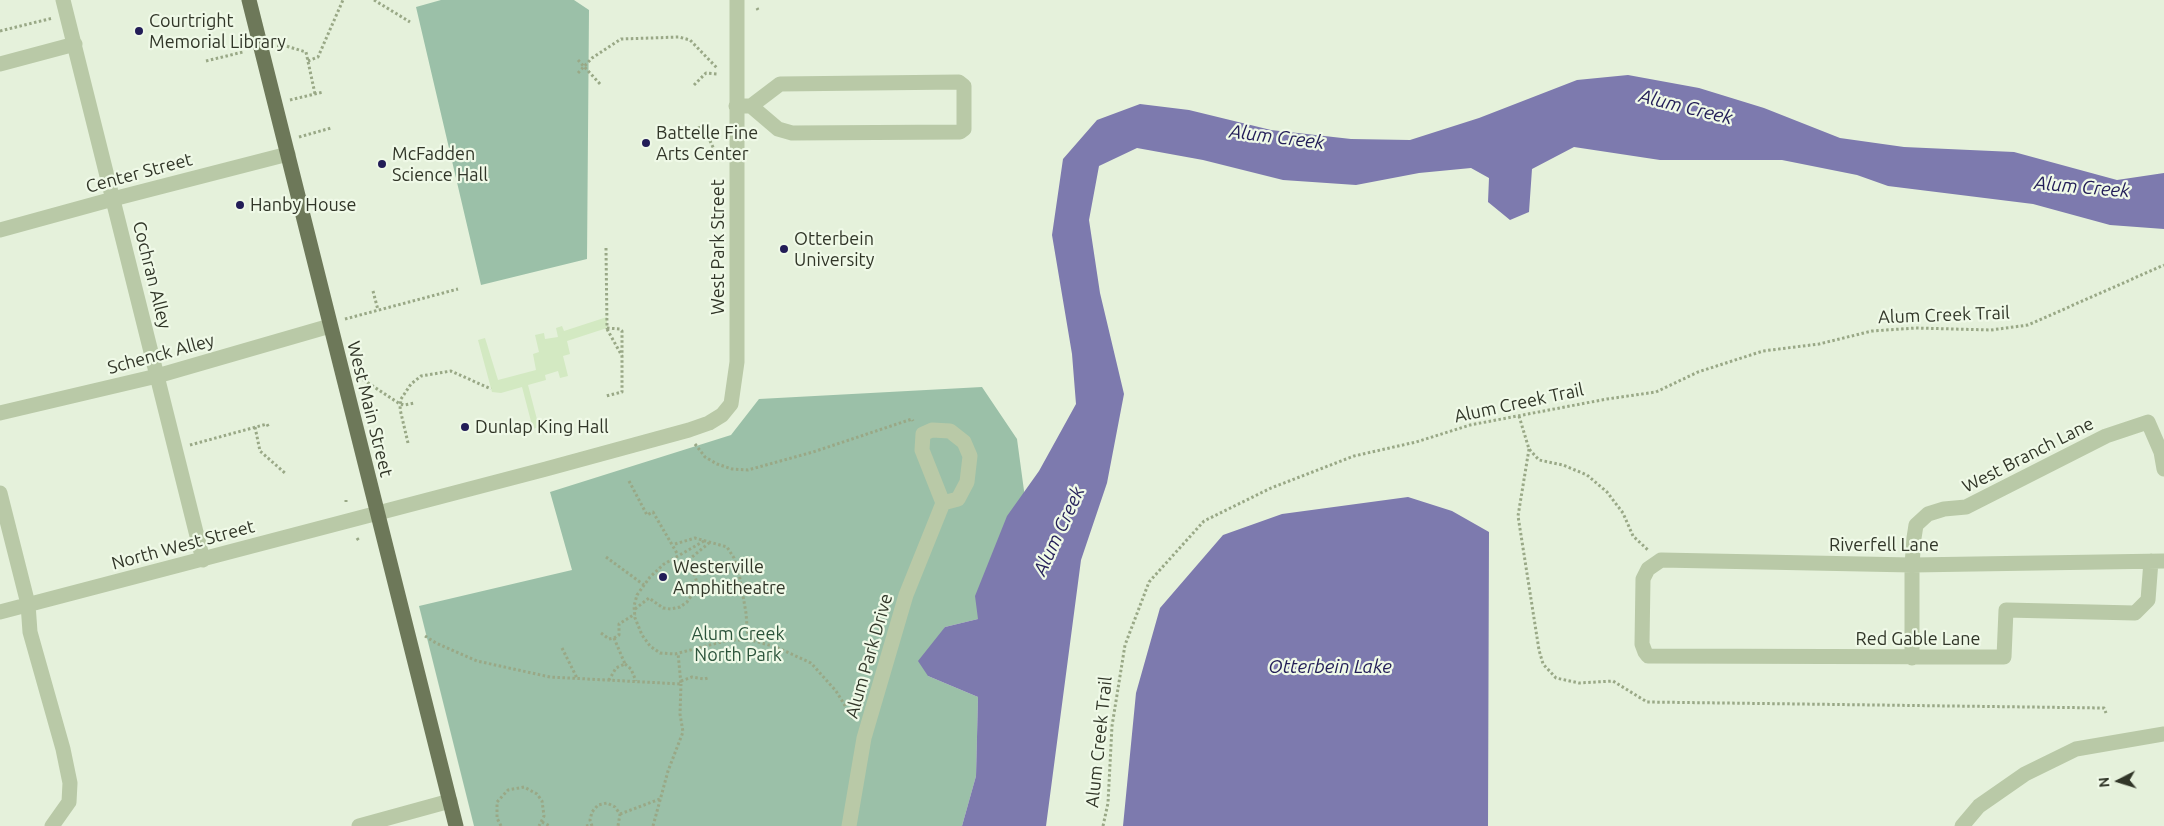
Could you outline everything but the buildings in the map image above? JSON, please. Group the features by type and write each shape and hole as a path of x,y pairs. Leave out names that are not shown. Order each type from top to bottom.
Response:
{"main road":[{"name":"West Main Street","path":"249,0 288,154 336,322 376,514 456,826"}],"street":[{"name":"Cochran Alley","path":"63,0 203,560"},
{"name":"West Park Street","path":"731,404 737,362 747,4"},
{"path":"0,64 74,44"},
{"path":"959,82 964,86 964,129 960,132 792,133 778,130 744,106 780,84 959,82"},
{"name":"Center Street","path":"0,230 113,198 288,154"},
{"name":"Schenck Alley","path":"0,413 157,376 336,322"},
{"name":"North West Street","path":"0,612 203,560 689,430 709,423 722,415 731,404"},
{"name":"West Branch Lane","path":"1912,565 1916,525 1928,514 1944,509 1966,507 2106,436 2148,422 2161,452 2164,469"},
{"path":"932,430 950,431 964,442 970,456 967,482 958,499 943,502 922,450 923,434 932,430"},
{"path":"0,493 28,604 30,632 61,740 70,783 69,802 52,826"},
{"name":"Alum Park Drive","path":"849,826 864,738 906,595 943,502"},
{"name":"Riverfell Lane","path":"1661,560 1912,565 2158,561"},
{"name":"Red Gable Lane","path":"1661,560 1648,569 1643,579 1642,644 1644,652 1648,656 1912,658 2004,658 2006,610 2135,613 2148,600 2158,561"},
{"path":"1912,565 1912,658"},
{"path":"1962,826 1979,806 2025,774 2076,749 2164,734"},
{"path":"359,826 450,801"}],"path":[{"path":"308,61 318,57 343,0"},
{"path":"374,0 410,22"},
{"path":"0,32 54,18"},
{"path":"578,73 598,54 621,39 679,37 690,40 717,68"},
{"path":"273,46 286,46 306,52 315,94"},
{"path":"206,61 243,52"},
{"path":"578,60 601,85"},
{"path":"694,85 706,73 717,74"},
{"path":"287,100 323,92"},
{"path":"698,128 702,127 706,132 717,156"},
{"path":"296,137 331,128"},
{"path":"606,248 607,328 622,357"},
{"name":"Alum Creek Trail","path":"1103,826 1108,803 1112,726 1125,644 1149,582 1204,522 1271,488 1354,456 1416,442 1470,426 1607,399 1656,392 1698,372 1763,351 1819,344 1872,331 1916,328 1991,330 2028,324 2164,265"},
{"path":"336,322 458,289"},
{"path":"373,291 378,310"},
{"path":"606,396 622,392 622,331 620,329 607,328"},
{"path":"408,443 400,409 401,398 411,384 421,376 451,371 491,389"},
{"path":"356,374 400,404 415,403"},
{"path":"1519,416 1529,449 1539,460 1563,465 1587,475 1607,492 1623,513 1634,536 1661,560"},
{"path":"689,430 693,442 705,456 717,464 732,469 748,470 813,452 912,419 923,434"},
{"path":"175,449 267,424 269,428"},
{"path":"255,427 260,451 286,474"},
{"path":"629,481 647,515 653,512 678,555"},
{"path":"675,544 695,538 727,547 734,558 739,574 746,613 748,640"},
{"path":"704,541 678,555 657,570 637,595 634,607 635,614 642,635 650,646 660,653 678,653 729,640 748,640 776,647 811,664 836,691 864,738"},
{"path":"634,607 649,598 663,608 671,609 687,602 695,591 697,583 694,570 686,562 709,543"},
{"path":"606,557 644,585"},
{"path":"703,569 739,574"},
{"path":"601,633 609,639 614,638 619,635 619,624 635,614"},
{"path":"423,635 436,643 477,661 550,677 681,682 692,677 704,679 708,678 708,676"},
{"path":"614,638 625,664 631,669 636,681"},
{"path":"562,648 577,678"},
{"path":"653,826 660,798 683,732 680,714 681,682 678,653"},
{"path":"609,680 616,668 625,664"},
{"path":"501,826 497,818 497,802 502,795 516,788 524,787 537,794 544,808 542,822 539,826"},
{"path":"620,814 660,798"},
{"path":"586,826 592,825 592,812 602,803 611,804 620,814"},
{"path":"618,826 620,814"},
{"path":"542,822 550,826"}],"green space":[{"path":"441,0 574,0 589,10 587,259 481,285 416,7"},
{"name":"Alum Creek North Park","path":"982,387 1017,439 1036,579 978,619 945,627 928,676 978,697 976,776 962,826 474,826 419,606 572,570 550,492 731,435 759,399"}],"shaded area":[{"path":"607,317 607,328 567,341 570,354 563,356 568,376 560,378 558,371 545,375 546,380 528,385 539,427 533,429 522,387 501,393 492,392 478,340 485,338 498,380 536,370 533,354 539,352 535,335 544,333 545,339 558,337 556,328 562,326 564,331"}],"water":[{"name":"Alum Creek","path":"1628,75 1699,88 1764,108 1840,138 1904,147 2014,152 2117,180 2164,173 2164,229 2110,225 2033,204 1888,186 1857,175 1782,160 1660,160 1574,147 1532,169 1529,212 1510,220 1488,202 1489,178 1471,168 1419,173 1356,185 1283,180 1203,160 1137,148 1099,166 1089,220 1100,293 1124,394 1107,483 1081,560 1046,826 962,826 976,776 978,697 928,676 918,661 945,627 978,619 975,596 1007,516 1039,471 1076,404 1072,354 1052,235 1063,159 1097,120 1140,104 1189,110 1271,130 1351,139 1410,140 1479,118 1577,80"},
{"name":"Otterbein Lake","path":"1408,497 1452,511 1489,532 1488,826 1123,826 1136,693 1160,608 1223,535 1282,514"}],"place":[{"name":"Courtright Memorial Library","path":"139,31"},
{"name":"Battelle Fine Arts Center","path":"646,143"},
{"name":"McFadden Science Hall","path":"382,164"},
{"name":"Hanby House","path":"240,205"},
{"name":"Otterbein University","path":"784,249"},
{"name":"Dunlap King Hall","path":"465,427"},
{"name":"Westerville Amphitheatre","path":"663,577"}]}
